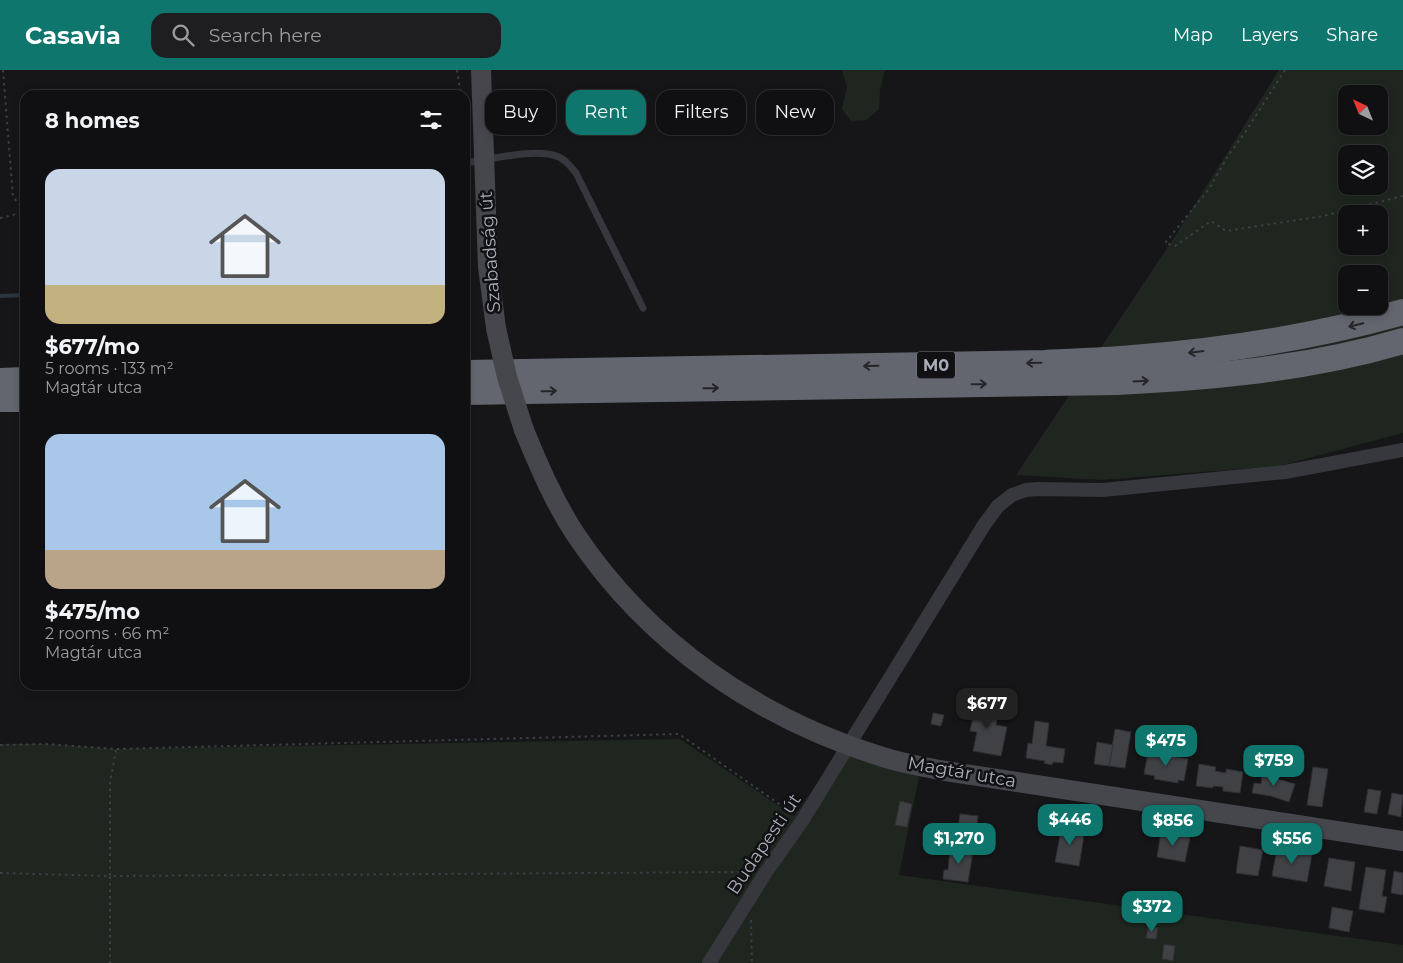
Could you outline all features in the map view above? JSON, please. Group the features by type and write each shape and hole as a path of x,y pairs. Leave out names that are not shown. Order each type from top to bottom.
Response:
{"highway":[{"name":"M0","path":"470,373 1016,363 1131,358 1239,347 1300,337 1361,324 1403,312"},
{"name":"M0","path":"470,392 1117,382 1191,378 1264,371 1322,361 1403,342"},
{"path":"0,381 20,380"},
{"path":"0,400 20,399"}],"street":[{"name":"Szabadság út","path":"481,70 475,162 496,328 507,377 524,430 549,489 576,535 611,581 651,624 688,657 741,694 770,710 806,728 849,745"},
{"name":"Budapesti út","path":"709,963 766,872 802,821 984,525 998,506 1012,495 1026,490 1103,490 1285,472 1403,450"},
{"name":"Magtár utca","path":"849,745 884,757 939,770 1403,841"}],"lane":[{"path":"475,162 533,153 559,157 568,164 576,173 643,308"}],"path":[{"path":"3,70 13,197 20,206"},
{"path":"457,70 460,90"},
{"path":"1284,70 1228,156 1209,189 1165,243 1176,246 1211,221 1226,231 1323,216 1403,196"},
{"path":"0,218 20,213"},
{"path":"0,745 46,744 116,750 679,734 802,821"},
{"path":"110,963 110,783 116,750"},
{"path":"0,873 110,876 766,872"},
{"path":"751,895 752,963"}],"shaded area":[{"path":"842,70 885,70 880,90 879,109 866,120 851,121 842,109 847,87"},
{"path":"1279,70 1403,70 1403,433 1279,466 1102,480 1016,475 1175,236"},
{"path":"680,739 794,816 840,752 921,767 899,875 1403,945 1403,963 0,963 0,744 46,744 116,749"}],"building":[{"path":"977,698 987,701 986,709 998,712 996,725 1007,727 1001,756 973,751 977,732 970,731"},
{"path":"933,713 944,715 941,726 931,724"},
{"path":"1035,721 1049,723 1046,746 1065,749 1063,763 1053,762 1052,765 1044,763 1045,761 1026,758 1028,743 1032,744"},
{"path":"1115,729 1131,732 1125,768 1109,766"},
{"path":"1097,742 1113,745 1109,766 1094,764"},
{"path":"1148,752 1188,759 1184,781 1178,780 1178,783 1154,779 1155,776 1144,774"},
{"path":"1199,764 1216,767 1215,771 1226,773 1226,769 1243,772 1240,793 1223,791 1223,787 1196,786"},
{"path":"1313,767 1328,769 1322,807 1307,805"},
{"path":"1263,769 1275,770 1274,778 1295,784 1289,802 1271,796 1252,793 1254,783 1261,784"},
{"path":"1368,789 1381,791 1377,814 1364,812"},
{"path":"1392,793 1403,795 1401,817 1388,814"},
{"path":"900,801 912,804 907,827 895,825"},
{"path":"960,814 978,816 973,851 946,848 949,827 958,828"},
{"path":"1062,825 1085,829 1079,866 1055,862"},
{"path":"1161,832 1190,837 1185,862 1157,857"},
{"path":"1240,846 1263,850 1258,876 1236,873"},
{"path":"950,848 973,851 968,882 943,879 944,870 948,870"},
{"path":"1277,848 1312,854 1307,882 1272,876"},
{"path":"1329,858 1355,862 1351,891 1324,886"},
{"path":"1366,867 1386,870 1382,896 1387,897 1384,913 1359,909"},
{"path":"1394,871 1403,873 1403,895 1391,893"},
{"path":"1332,907 1353,911 1349,932 1329,928"},
{"path":"1148,927 1158,928 1156,939 1146,938"},
{"path":"1164,944 1175,946 1173,961 1162,959"}],"waterway":[{"path":"0,296 20,295"}]}
